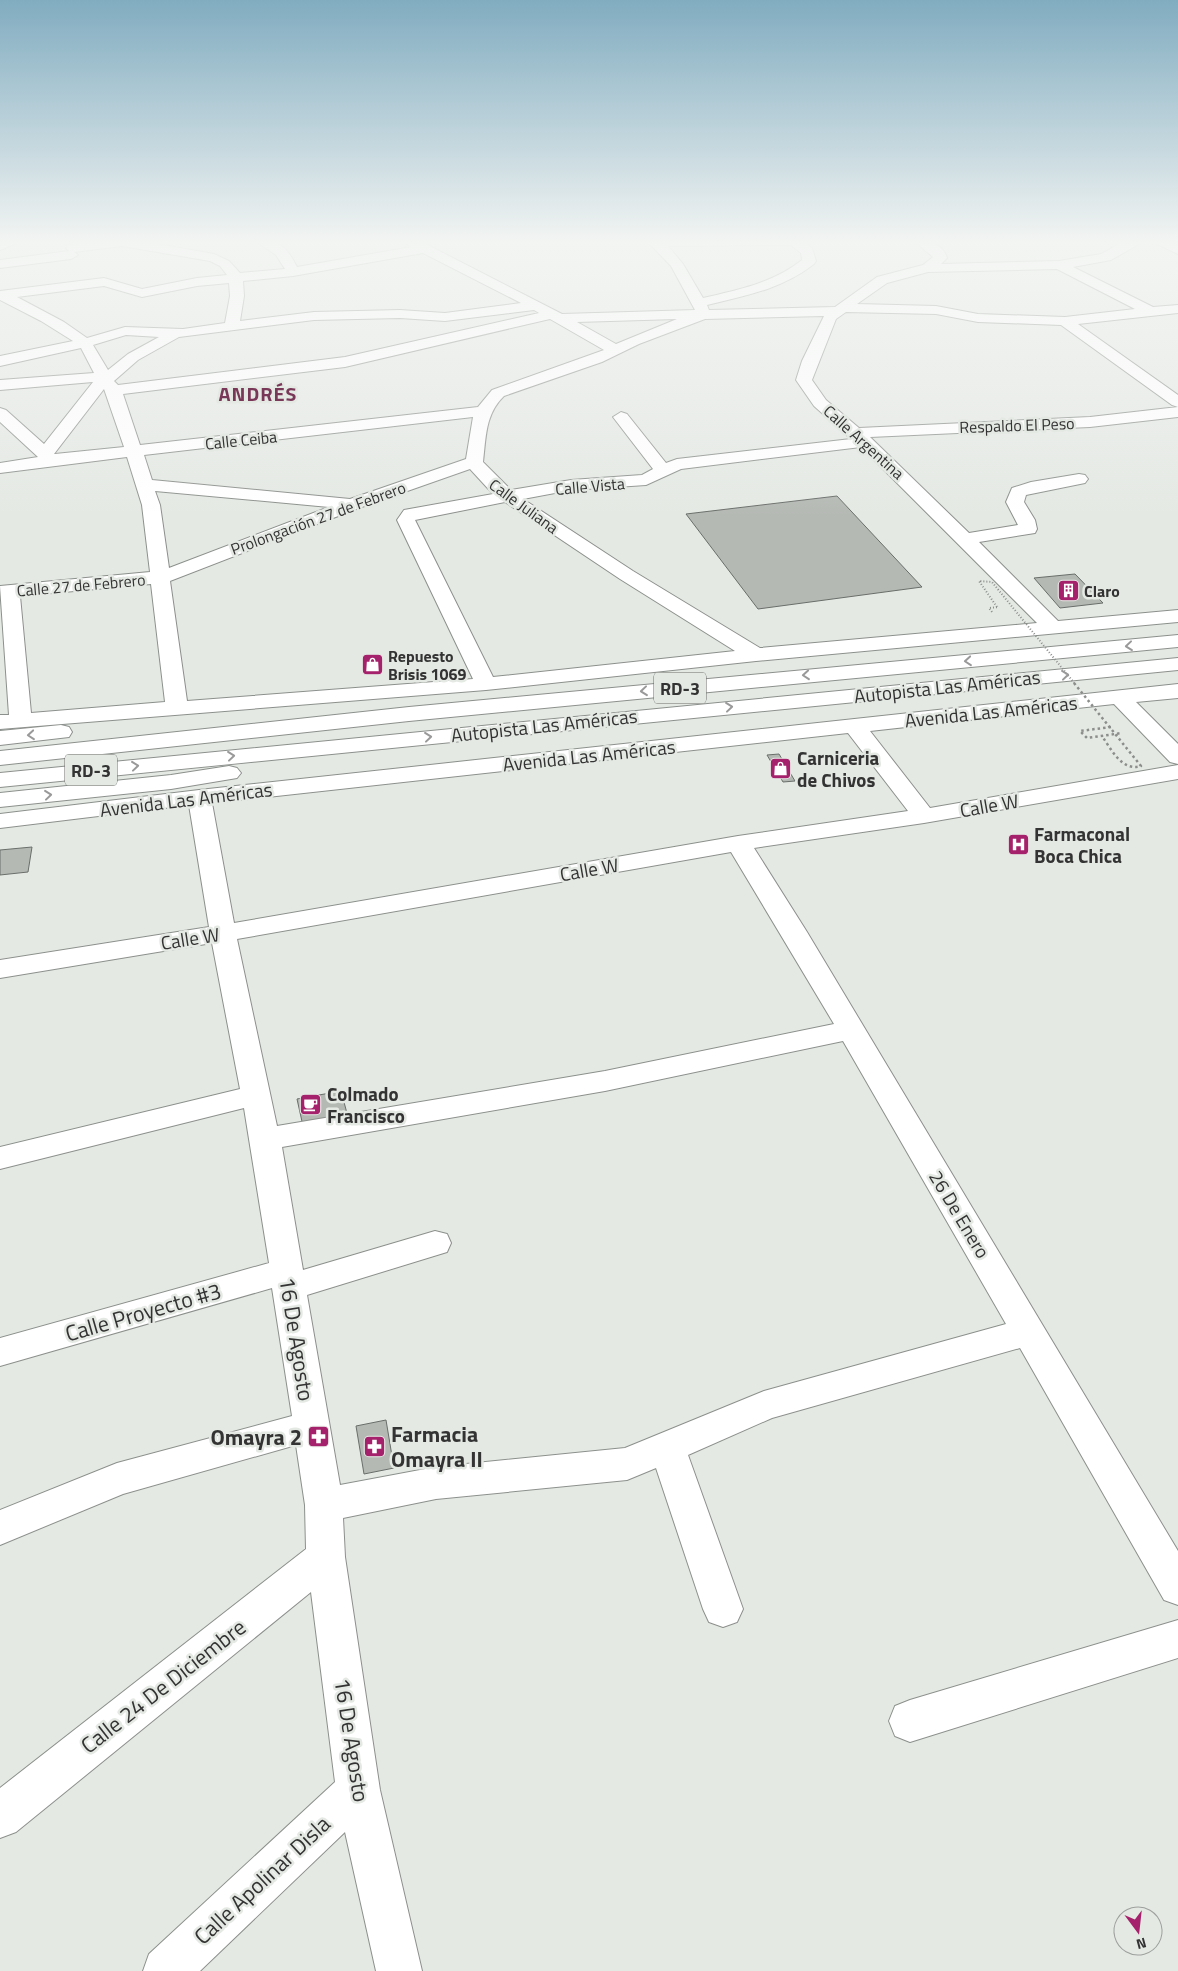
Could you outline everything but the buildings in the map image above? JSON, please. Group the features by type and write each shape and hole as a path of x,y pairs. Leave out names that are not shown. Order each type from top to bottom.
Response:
{"main road":[{"path":"67,332 84,343 107,383 134,450 151,504 162,577 177,709"},
{"path":"0,361 84,343 122,332"},
{"path":"142,332 176,334 192,332"},
{"path":"0,385 107,383 345,362 483,332"},
{"path":"584,332 615,350"},
{"path":"482,411 490,398 498,393 597,359 653,332"},
{"name":"Calle Argentina","path":"822,332 804,380 820,403 860,437 1054,628"},
{"path":"1080,332 1178,402"},
{"path":"0,413 48,457 90,394 107,383 133,358 176,334"},
{"name":"Calle Ceiba","path":"3,469 48,457 316,432 482,411"},
{"name":"Calle Juliana","path":"482,411 474,462 482,475 508,496 608,564 756,655"},
{"name":"Respaldo El Peso","path":"860,437 1090,422 1178,412"},
{"path":"621,417 664,472"},
{"name":"Calle Vista","path":"145,485 353,504 416,512 570,486 639,481 664,472 677,464 860,437"},
{"name":"Prolongación 27 de Febrero","path":"162,577 353,504 474,462"},
{"path":"965,539 1028,529 1026,520 1015,502 1018,492 1031,487 1079,479"},
{"path":"416,512 410,514 406,520 486,684"},
{"name":"Calle 27 de Febrero","path":"5,592 162,577"},
{"path":"5,592 22,720"},
{"path":"0,722 486,684 756,655 1178,616"},
{"name":"Autopista Las Américas","path":"0,780 182,750 603,695 1178,642"},
{"name":"Autopista Las Américas","path":"0,758 396,740 1178,664"},
{"name":"Avenida Las Américas","path":"0,822 199,797 1178,691"},
{"path":"0,738 250,714 437,702 603,695"},
{"path":"1119,697 1178,756"},
{"path":"854,726 924,816"},
{"path":"0,800 171,782 304,762 396,740"},
{"name":"Calle W","path":"0,969 223,933 738,843 924,816 1178,772"},
{"name":"16 De Agosto","path":"199,797 223,933 265,1140 288,1279 324,1506 326,1557 358,1790 399,1971"},
{"name":"26 De Enero","path":"738,843 794,932 1178,1587"},
{"path":"265,1140 605,1081 851,1030"},
{"path":"0,1158 256,1095"},
{"name":"Calle Proyecto #3","path":"0,1352 435,1243"},
{"path":"324,1506 436,1483 627,1464 764,1406 854,1379 1029,1332"},
{"path":"0,1528 117,1479 311,1426"},
{"path":"668,1447 723,1609"},
{"name":"Calle 24 De Diciembre","path":"0,1816 326,1557"},
{"path":"910,1721 1178,1639"},
{"name":"Calle Apolinar Disla","path":"166,1971 358,1790"}],"path":[{"path":"997,607 978,583 979,581 992,582 1111,727 1141,766 1135,768 1127,767 1102,736 1087,738 1080,731 1111,727"}],"place":[{"name":"Claro","path":"1068,591"},
{"name":"Repuesto Brisis 1069","path":"372,665"},
{"name":"Carniceria de Chivos","path":"781,768"},
{"name":"Farmaconal Boca Chica","path":"1018,844"},
{"name":"Colmado Francisco","path":"311,1104"},
{"name":"Omayra 2","path":"318,1437"},
{"name":"Farmacia Omayra II","path":"375,1447"}],"district":[{"name":"ANDRÉS","path":"258,393"}]}
